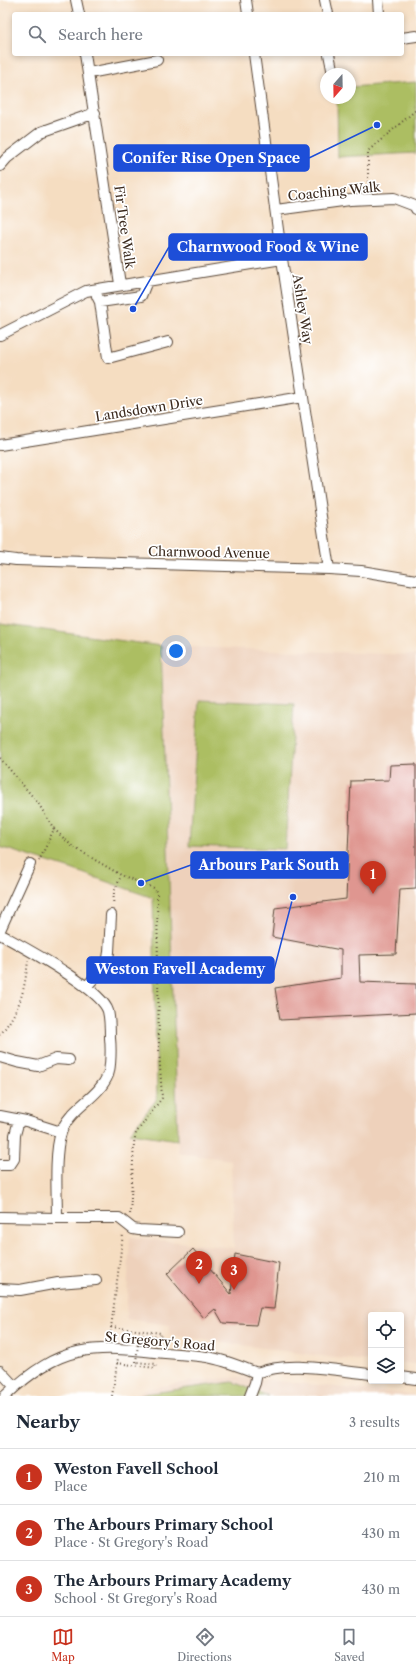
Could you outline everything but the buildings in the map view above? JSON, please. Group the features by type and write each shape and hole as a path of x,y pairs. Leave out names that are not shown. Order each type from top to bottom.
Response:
{"street":[{"path":"76,0 79,12"},
{"path":"246,0 248,12"},
{"path":"325,0 328,12"},
{"path":"378,0 379,12"},
{"path":"404,38 416,36"},
{"name":"Fir Tree Walk","path":"85,56 96,113 120,284"},
{"name":"Ashley Way","path":"254,56 282,259 329,568"},
{"path":"329,56 332,68"},
{"path":"89,72 157,60"},
{"path":"0,166 7,158 41,132 96,113"},
{"name":"Coaching Walk","path":"276,210 368,199 394,198 415,206 416,209"},
{"path":"0,334 86,291 120,284 282,259"},
{"path":"100,302 141,296 147,281"},
{"path":"94,289 100,302 108,358 168,342"},
{"name":"Landsdown Drive","path":"0,445 303,397"},
{"name":"Charnwood Avenue","path":"0,558 16,560 329,568 361,571 416,580"},
{"path":"0,930 30,864"},
{"path":"86,987 106,964 109,952 111,915"},
{"path":"0,934 74,978 86,987 108,1010 111,1046 108,1074 99,1091 68,1117 61,1132 58,1144 57,1218"},
{"path":"0,1057 38,1066 56,1059 69,1060"},
{"path":"0,1116 61,1132"},
{"path":"0,1164 10,1165 14,1159 15,1136 19,1120"},
{"path":"0,1217 119,1218 133,1229 178,1232"},
{"path":"0,1289 20,1290 58,1283 96,1280"},
{"name":"St Gregory's Road","path":"6,1396 42,1366 77,1352 102,1348 132,1349 208,1357 238,1365 257,1373"},
{"path":"250,1396 257,1373 276,1367 296,1366 368,1374"},
{"path":"0,1371 14,1388"},
{"path":"404,1377 416,1379"}],"path":[{"path":"368,199 368,151 416,110"},
{"path":"0,758 38,803 54,828 73,846 121,876 154,888 158,893 159,1048 162,1098 136,1133 134,1144 130,1216 119,1218 123,1234 110,1336"},
{"path":"30,864 38,864 54,828"},
{"path":"111,915 114,892 121,876"},
{"path":"0,1035 13,1018 21,1002 29,951"},
{"path":"111,1327 161,1333 161,1337 139,1334 136,1362 156,1364 155,1368 117,1362"},
{"path":"112,1396 118,1358"}],"shaded area":[{"path":"161,646 416,655 416,1364 404,1363 404,1312 368,1312 368,1361 335,1358 169,1335 170,1325 126,1319 130,1237 234,1248 231,1160 178,1153"},
{"path":"238,1377 416,1396 133,1396 144,1389 196,1381"}],"green space":[{"path":"416,82 416,153 338,157 337,104 356,104 356,87"},
{"path":"0,624 161,646 178,1140 130,1133 157,1099 153,898 71,869 0,847"},
{"path":"199,700 294,704 285,849 189,846"},
{"path":"233,1382 268,1396 141,1396 144,1394"}],"place":[{"name":"Conifer Rise Open Space","path":"377,125"},
{"name":"Charnwood Food & Wine","path":"133,309"},
{"name":"Arbours Park South","path":"141,883"},
{"name":"Weston Favell School","path":"373,894"},
{"name":"Weston Favell Academy","path":"293,897"},
{"name":"The Arbours Primary School","path":"199,1284"},
{"name":"The Arbours Primary Academy","path":"234,1290"}]}
